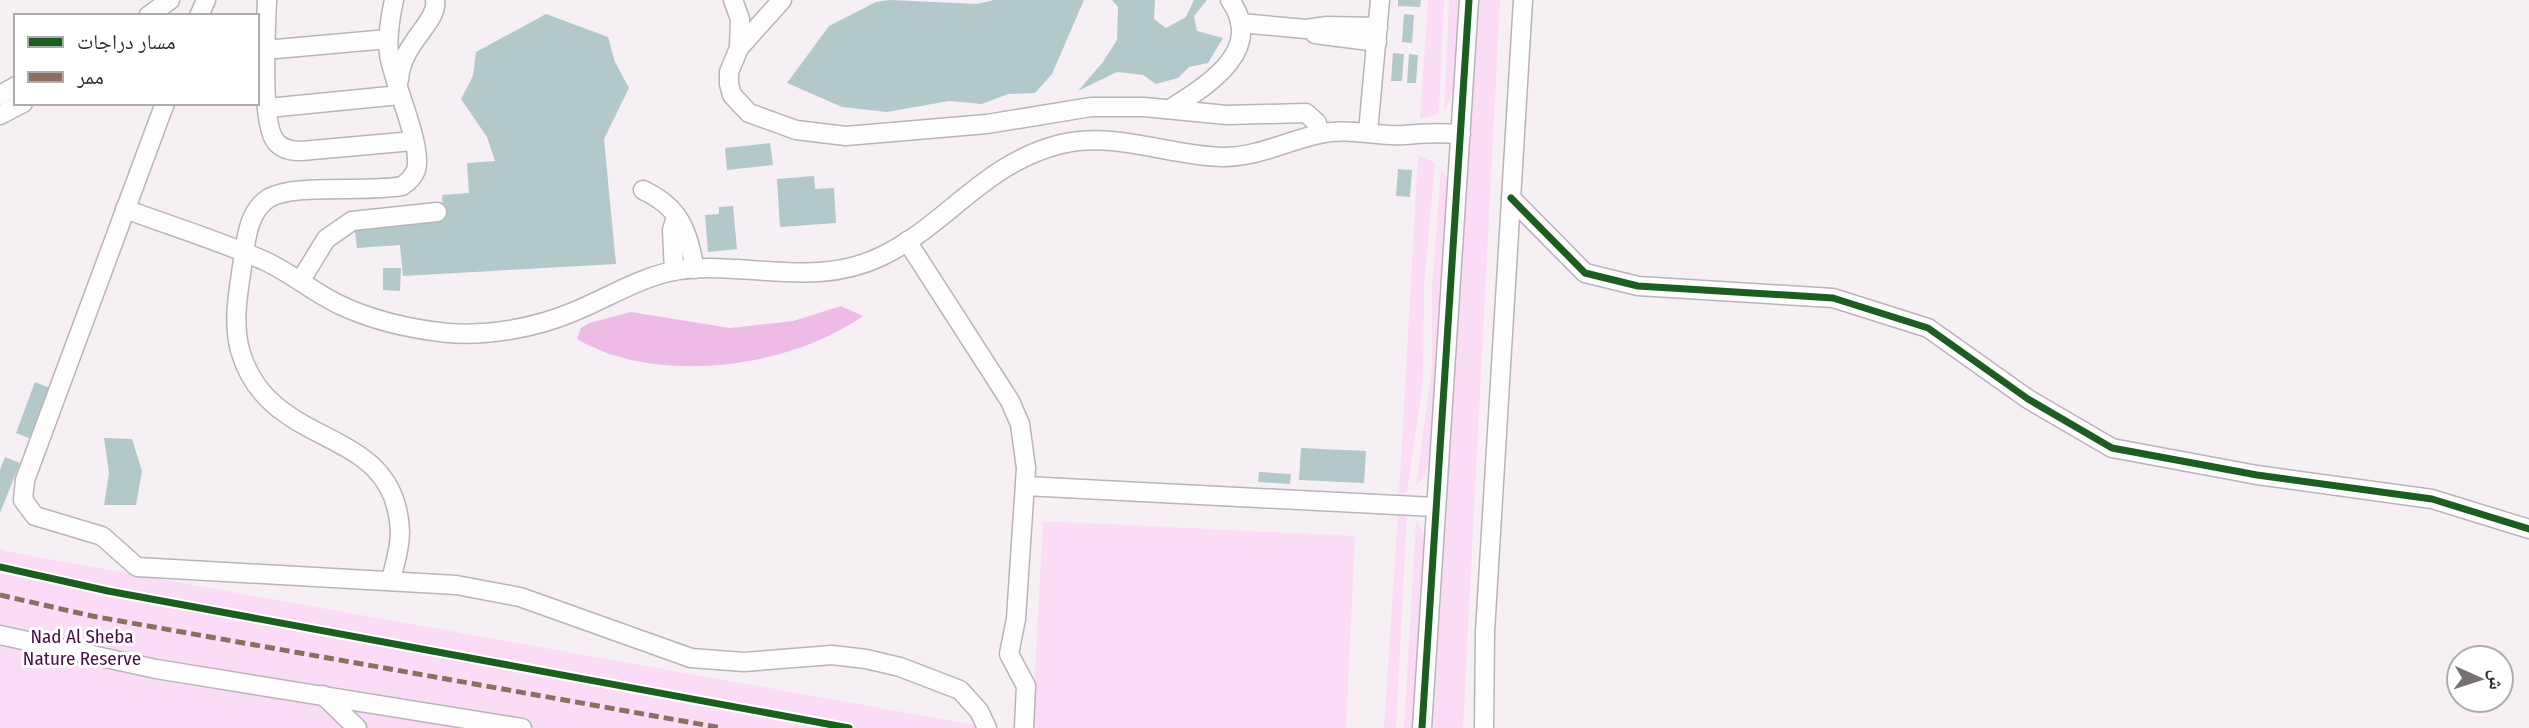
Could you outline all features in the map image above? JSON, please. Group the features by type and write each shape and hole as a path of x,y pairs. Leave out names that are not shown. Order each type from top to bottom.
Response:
{"street":[{"path":"151,14 170,0"},
{"path":"267,0 265,50 268,108 271,134 276,142 292,151 413,141"},
{"path":"391,579 400,535 398,512 390,490 378,471 361,455 284,415 262,394 247,368 237,329 244,253 253,215 270,198 293,192 401,186 411,180 416,169 413,141 388,39 394,0"},
{"path":"399,91 402,59 416,34 433,17 435,0"},
{"path":"733,0 740,19 739,48"},
{"path":"782,0 739,48 729,72 729,84 739,105 772,123 820,134 845,136 987,124 1091,107 1170,109 1227,115 1306,113 1317,123 1320,134"},
{"path":"1170,109 1225,70 1237,48 1240,23 1230,0"},
{"path":"1368,132 1380,0"},
{"path":"1422,728 1434,507 1469,0"},
{"path":"1484,728 1485,632 1523,0"},
{"path":"1240,23 1306,29 1326,26 1377,34"},
{"path":"265,50 388,39"},
{"path":"268,108 399,91"},
{"path":"0,116 19,105"},
{"path":"164,105 25,480 23,500 28,509 44,519 102,536 138,567 391,579 456,585 520,597 691,658 744,662 832,655 900,667 960,690 979,711 987,728"},
{"path":"125,209 244,253 301,280 335,303 373,318 412,329 452,333 493,332 533,325 674,271 695,269 793,275 824,273 862,264 907,241 994,174 1032,154 1061,144 1121,140 1224,157 1269,151 1320,134 1368,132 1461,139"},
{"path":"643,190 660,198 687,228 695,269"},
{"path":"1511,198 1584,272 1638,286 1833,298 1928,328 2028,399 2112,448 2257,475 2432,499 2529,528"},
{"path":"301,280 326,239 352,221 437,212"},
{"path":"674,271 672,230 676,217"},
{"path":"907,241 1010,401 1020,424 1026,449 1025,486 1016,619 1009,654 1026,686 1024,726"},
{"path":"1025,486 1434,507"},
{"path":"0,635 156,669 522,728"},
{"path":"323,695 357,728"}],"green space":[{"path":"1428,0 1444,0 1439,114 1420,119"},
{"path":"1449,0 1459,0 1454,90 1444,111"},
{"path":"1477,0 1500,0 1463,728 1433,728"},
{"path":"1418,155 1435,163 1424,288 1423,381 1407,492 1399,494"},
{"path":"1441,169 1448,179 1430,460 1425,476 1416,486 1432,367 1432,288"},
{"path":"1398,514 1407,515 1396,728 1384,728"},
{"path":"1416,520 1426,537 1415,728 1404,728"},
{"path":"1043,521 1355,536 1346,728 1032,728"},
{"name":"Nad Al Sheba Nature Reserve","path":"0,549 15,553 992,728 0,728"}],"shaded area":[{"path":"841,306 863,316 833,334 799,348 761,359 722,365 645,363 609,354 577,339 581,328 589,323 631,312 730,328 793,321"}],"building":[{"path":"890,0 977,4 994,0 1084,0 1052,74 1035,93 1008,94 982,104 949,101 887,112 842,107 787,83 829,26 876,2"},
{"path":"1112,0 1155,0 1154,19 1166,28 1186,17 1194,0 1207,0 1194,16 1197,31 1223,38 1208,63 1189,67 1178,78 1156,84 1143,75 1117,72 1078,91 1103,62 1117,40 1118,7"},
{"path":"1398,0 1421,0 1420,7 1398,6"},
{"path":"546,14 608,37 615,62 629,88 604,139 616,264 403,276 400,245 357,248 354,224 443,216 442,195 469,193 467,163 495,161 487,137 461,99 473,76 476,52"},
{"path":"1404,14 1414,15 1412,43 1402,42"},
{"path":"1393,53 1404,54 1402,81 1391,81"},
{"path":"1409,54 1418,55 1416,83 1407,83"},
{"path":"770,143 773,165 727,170 725,148"},
{"path":"1398,169 1412,170 1410,197 1396,196"},
{"path":"814,176 815,189 834,188 836,223 780,227 777,179"},
{"path":"733,206 737,249 708,252 705,215 719,214 719,207"},
{"path":"383,268 401,268 400,291 383,290"},
{"path":"35,382 50,388 31,439 16,433"},
{"path":"104,438 132,439 142,471 136,505 104,505 109,473"},
{"path":"1301,448 1366,451 1364,483 1299,480"},
{"path":"5,457 20,463 0,513 0,470"},
{"path":"1259,472 1291,474 1290,484 1258,482"}],"marked path":[{"path":"0,595 92,616 722,728"}],"cycle path":[{"path":"1422,728 1469,0"},
{"path":"1511,198 1585,273 1638,286 1833,298 1928,328 2028,399 2112,448 2257,475 2432,499 2529,529"},
{"path":"0,567 108,591 849,728"}]}
